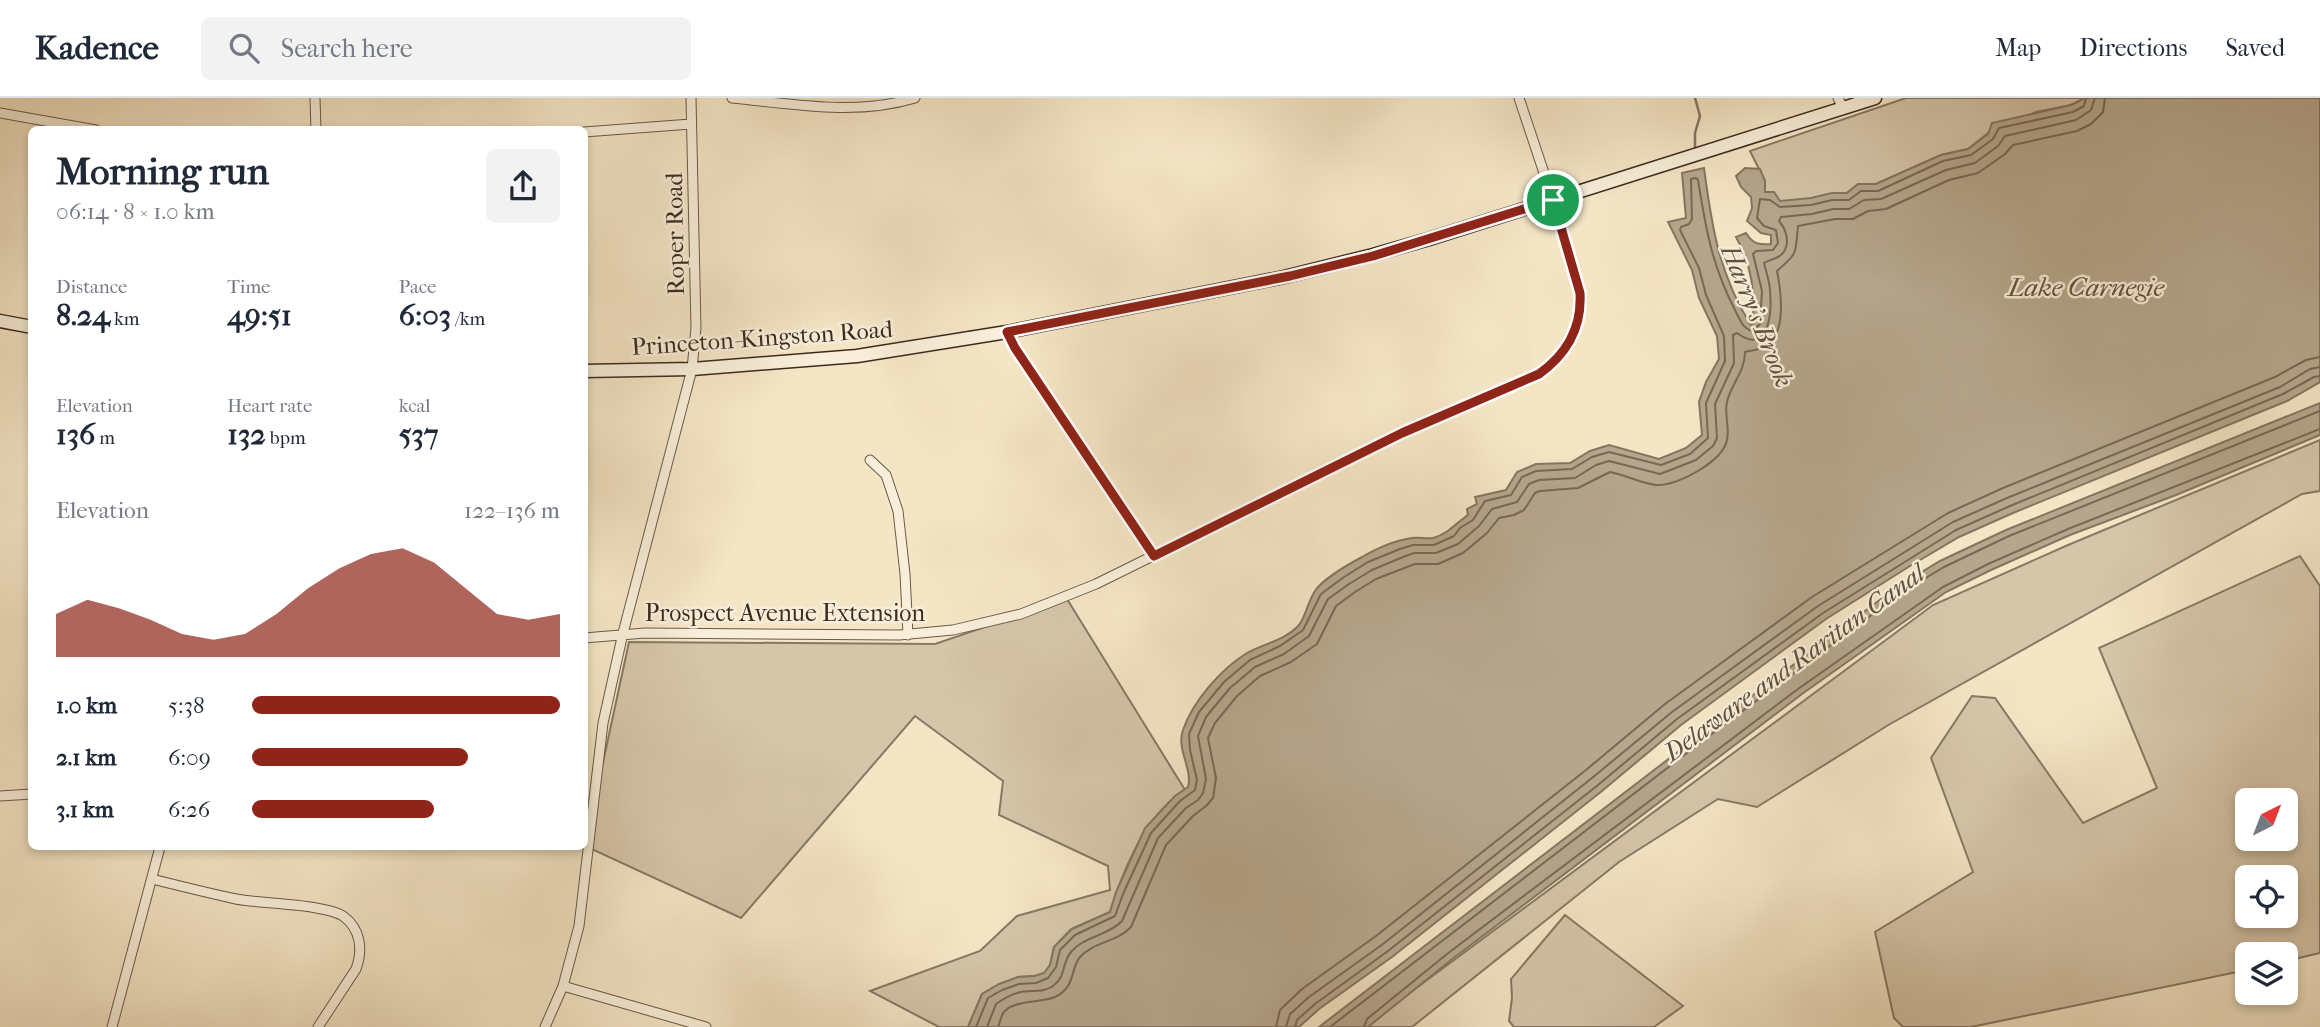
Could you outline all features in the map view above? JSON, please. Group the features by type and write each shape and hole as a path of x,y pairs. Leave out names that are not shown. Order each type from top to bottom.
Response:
{"main road":[{"name":"Princeton-Kingston Road","path":"588,371 692,369 857,356 1007,332 1302,273 1418,243 1715,148 1841,103 1875,98"},
{"path":"0,321 28,326"}],"street":[{"path":"315,98 316,126"},
{"name":"Roper Road","path":"588,850 603,723 623,633 692,369 696,328 691,98"},
{"path":"732,98 858,108 915,98"},
{"name":"Prospect Avenue Extension","path":"588,637 623,633 908,635 953,630 1021,614 1096,584 1402,433 1539,374 1561,355 1575,332 1579,321 1580,293 1519,98"},
{"path":"0,113 73,126"},
{"path":"588,132 691,124"},
{"path":"1007,332 1154,556"},
{"path":"870,460 886,475 898,511 908,635"},
{"path":"0,796 28,794"},
{"path":"114,1027 159,850"},
{"name":"Roper Road","path":"545,1027 562,986 579,926 588,850"},
{"path":"152,879 238,899 327,909 351,923 359,940 359,960 356,969 318,1027"},
{"path":"562,986 706,1027"}],"shaded area":[{"path":"1906,98 2085,98 2071,105 2036,112 1988,133 1968,149 1941,155 1876,184 1858,184 1847,193 1788,202 1765,193 1765,181 1750,151"},
{"path":"2320,440 2320,491 2302,494 1890,724 1757,807 1718,799 1619,862 1412,1027 1368,1027 1392,1006 1933,605 2068,545"},
{"path":"2300,556 2320,586 2320,953 2298,958 2298,942 2235,942 2235,972 1971,1027 1903,1027 1894,1018 1875,932 1973,872 1931,758 1972,696 1995,698 2083,823 2157,788 2099,648"},
{"path":"1067,599 1185,790 1159,813 1138,844 1110,912 1071,929 1054,947 1050,965 1045,973 1018,977 982,994 968,1027 939,1027 870,991 980,951 1017,916 1110,890 1108,866 999,815 1003,781 915,716 741,918 588,847 588,832 629,642 935,644"},
{"path":"1565,915 1683,1006 1654,1027 1514,1027 1509,1021 1511,979"}],"water":[{"name":"Lake Carnegie","path":"2085,98 2320,98 2320,382 2287,401 1959,537 1826,619 1681,725 1602,791 1299,1027 968,1027 982,994 1018,977 1044,973 1050,965 1054,947 1072,929 1110,912 1116,892 1145,828 1175,796 1188,787 1181,737 1194,708 1209,687 1237,660 1294,630 1319,586 1350,564 1386,545 1406,539 1433,538 1443,534 1468,515 1467,509 1477,504 1475,497 1506,490 1517,472 1536,464 1570,463 1590,451 1609,445 1659,459 1686,448 1702,435 1699,402 1719,359 1717,336 1699,298 1692,270 1668,222 1686,218 1682,173 1704,168 1710,211 1724,270 1752,327 1752,280 1736,237 1746,233 1754,242 1771,244 1771,235 1761,233 1747,221 1752,208 1751,197 1741,187 1736,176 1745,168 1760,169 1765,181 1765,192 1774,192 1780,201 1847,193 1858,184 1876,184 1941,155 1968,149 1988,134 1992,123 2071,105"},
{"path":"2320,403 2320,435 2176,495 2070,535 1946,592 1802,694 1451,960 1368,1027 1319,1027 1897,587 1940,561 2006,530"}],"waterway":[{"name":"Harry's Brook","path":"1695,98 1700,116 1695,133 1695,150"}],"route":[{"path":"1553,200 1580,293 1580,304 1575,332 1561,355 1551,365 1539,374 1402,433 1154,556 1007,332 1290,276 1373,256 1553,200"}],"water label":[{"name":"Delaware and Raritan Canal","path":"1794,663"}]}
